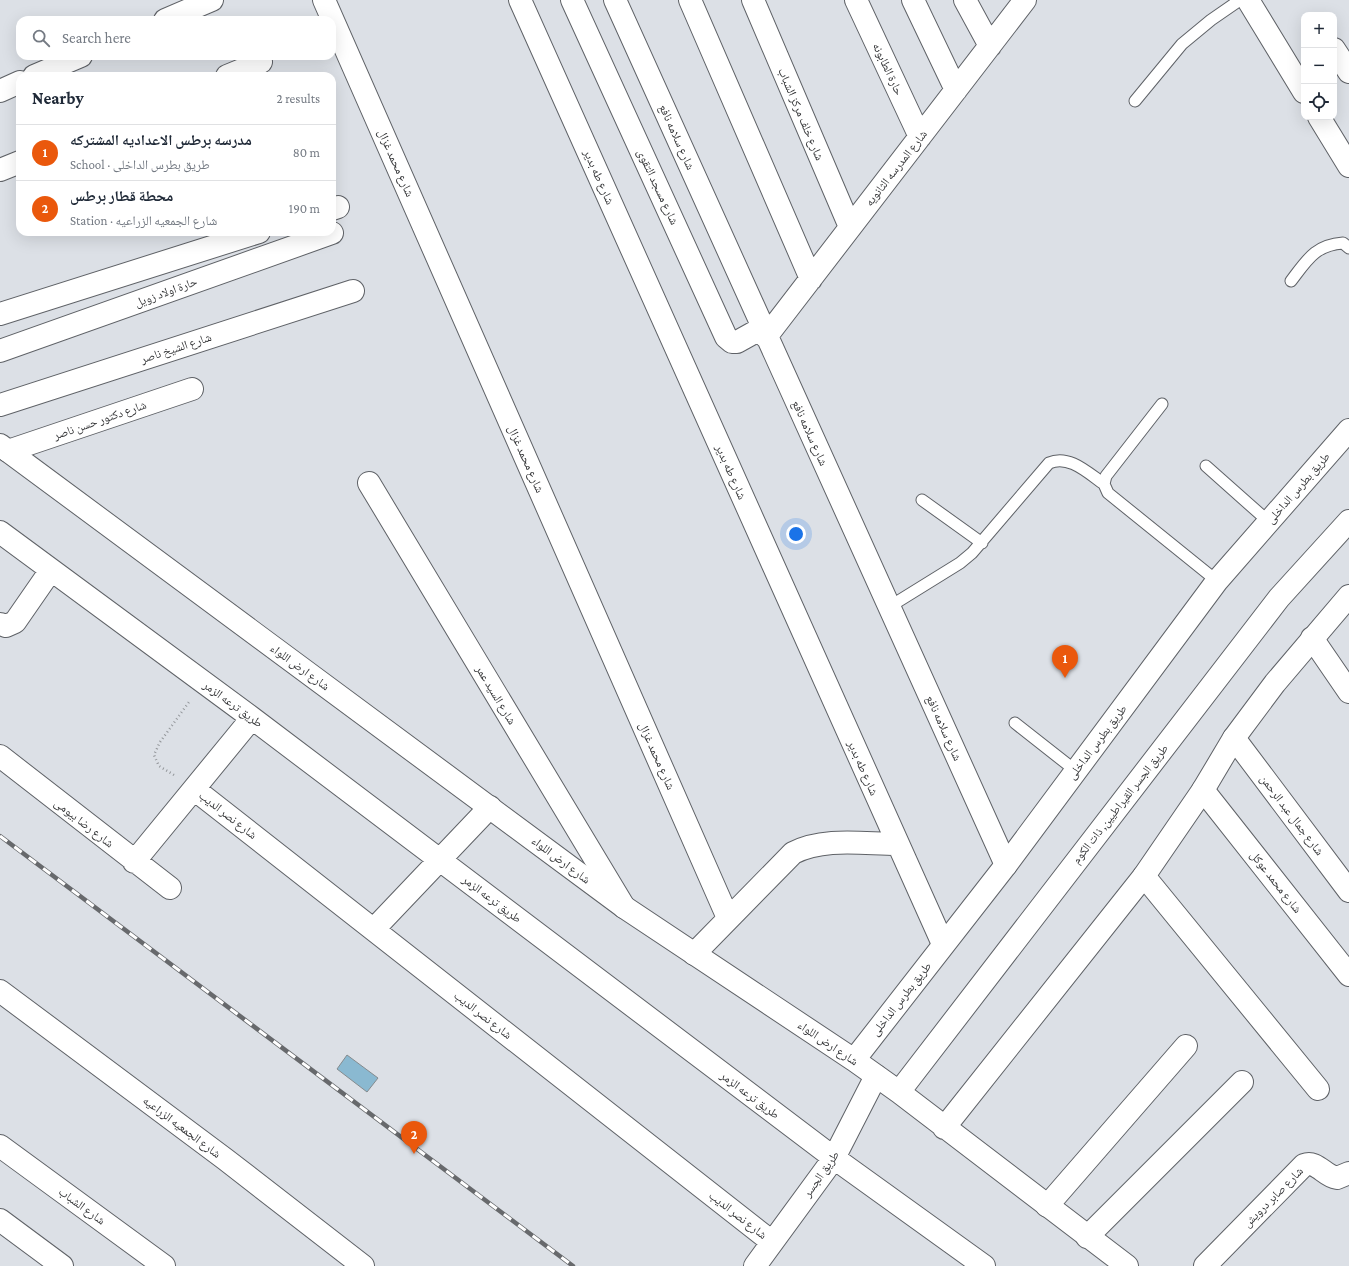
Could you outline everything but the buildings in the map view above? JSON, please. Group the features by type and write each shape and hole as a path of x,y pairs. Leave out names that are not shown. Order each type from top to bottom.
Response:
{"street":[{"path":"174,16 212,0"},
{"name":"شارع محمد غزال","path":"324,0 331,16"},
{"name":"شارع طه بدير","path":"520,0 943,944"},
{"name":"شارع مسجد التقوى","path":"572,0 726,337 732,342 736,342 764,332"},
{"name":"شارع سلامه نافع","path":"615,0 1006,865"},
{"path":"690,0 811,279"},
{"name":"شارع خلف مركز الشباب","path":"753,0 850,227"},
{"name":"حارة الطابونه","path":"856,0 920,137"},
{"path":"913,0 956,90"},
{"path":"965,0 990,46"},
{"name":"شارع المدرسه الثانويه","path":"764,332 811,279 1025,0"},
{"path":"1248,0 1301,87"},
{"name":"شارع محمد غزال","path":"336,27 728,918"},
{"path":"1337,54 1349,72"},
{"path":"43,72 72,60"},
{"path":"237,72 261,62"},
{"path":"0,91 16,84"},
{"path":"1321,120 1349,166"},
{"path":"0,170 16,164"},
{"path":"0,314 245,236"},
{"name":"حارة اولاد زويل","path":"0,351 324,236"},
{"name":"شارع الشيخ ناصر","path":"0,405 353,291"},
{"name":"شارع دكتور حسن ناصر","path":"4,448 192,389"},
{"name":"طريق بطرس الداخلى","path":"854,1060 1006,865 1217,581 1349,430"},
{"name":"شارع ارض اللواء","path":"4,448 624,906 854,1060 899,1092 944,1128 1127,1266"},
{"name":"شارع السيد عمر","path":"369,483 624,906"},
{"name":"طريق الجسر القيراطيين, ذات الكوم","path":"899,1092 1279,598 1349,521"},
{"name":"طريق ترعه الزمر","path":"0,532 252,718 834,1158 984,1266"},
{"path":"0,624 6,626 15,622 51,570"},
{"path":"944,1128 1144,876 1203,790 1234,738 1275,683 1349,596"},
{"path":"1312,638 1349,692"},
{"path":"134,862 252,718"},
{"name":"شارع جمال عبد الرحمن","path":"1234,738 1349,891"},
{"name":"شارع رضا بيومى","path":"0,756 134,862 170,888"},
{"name":"شارع نصر الديب","path":"194,789 772,1242"},
{"name":"شارع محمد عوكل","path":"1203,790 1349,975"},
{"path":"374,929 490,807"},
{"path":"694,954 793,853 806,846 820,844 897,844"},
{"path":"1144,876 1318,1089"},
{"name":"شارع الجمعيه الزراعيه","path":"0,991 225,1159 363,1266"},
{"path":"1047,1206 1186,1046"},
{"name":"طريق الجسر","path":"755,1266 834,1158 876,1076"},
{"path":"1088,1237 1242,1082"},
{"name":"شارع الشباب","path":"0,1146 164,1266"},
{"name":"شارع صابر درويش","path":"1206,1266 1304,1165 1310,1163 1316,1165 1331,1177 1342,1178 1349,1173"},
{"path":"0,1220 62,1266"}],"lane":[{"path":"1134,101 1182,44 1211,20 1240,0"},
{"path":"1291,281 1314,252 1331,244 1343,243 1349,248"},
{"path":"1104,484 1106,476 1162,404"},
{"path":"889,607 960,563 982,543 1049,462 1055,460 1069,461 1104,484 1108,493 1217,581"},
{"path":"1206,466 1269,522"},
{"path":"922,500 982,543"},
{"path":"1015,723 1076,771"}],"path":[{"path":"194,789 159,766 154,755 160,742 204,682"}],"railway":[{"path":"0,836 573,1266"}],"place":[{"name":"مدرسه برطس الاعداديه المشتركه","path":"1065,678"},
{"name":"محطة قطار برطس","path":"414,1154"}]}
